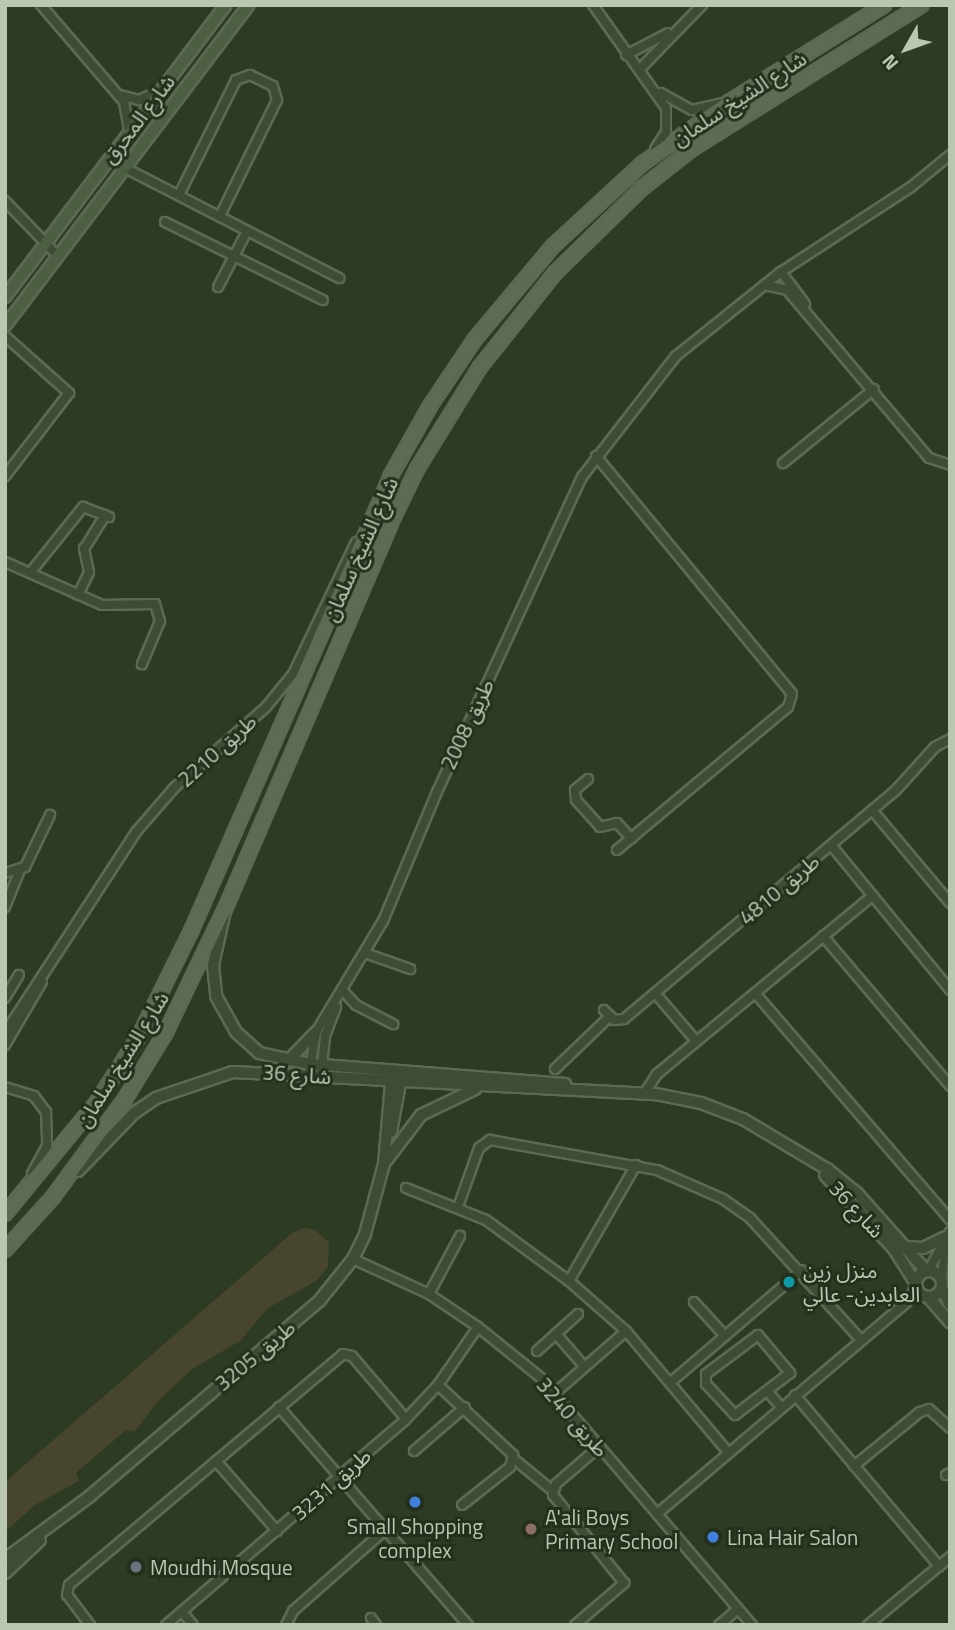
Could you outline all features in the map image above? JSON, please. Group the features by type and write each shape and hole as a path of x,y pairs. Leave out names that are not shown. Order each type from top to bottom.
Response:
{"main road":[{"name":"شارع المحرق","path":"5,326 249,5"},
{"name":"شارع الشيخ سلمان","path":"9,1210 97,1102 165,987 373,514 429,406 499,307 553,246 642,164 729,102 884,5"},
{"name":"شارع الشيخ سلمان","path":"5,1250 54,1197 125,1099 166,1032 225,909 417,469 453,407 516,319 597,230 692,149 922,5"},
{"name":"شارع المحرق","path":"5,297 224,7"},
{"path":"121,143 125,167"}],"street":[{"path":"41,5 129,111 129,131"},
{"path":"595,5 640,69 659,91 682,108 729,102"},
{"path":"640,69 702,5"},
{"path":"628,54 682,24"},
{"path":"640,69 669,117 661,143 642,164"},
{"path":"179,195 236,80 250,75 273,86 277,100 220,216"},
{"path":"117,94 139,100 160,91"},
{"name":"طريق 2008","path":"310,1069 316,1032 365,953 576,489 596,456 676,356 780,272 911,187 950,155"},
{"path":"125,167 340,278"},
{"path":"5,201 44,246 58,256"},
{"path":"165,222 323,300"},
{"path":"218,287 247,230"},
{"path":"780,272 814,318 929,458 950,465"},
{"path":"764,285 783,287 814,318"},
{"path":"5,336 69,393 5,476"},
{"path":"783,463 874,389"},
{"path":"596,456 792,694 788,707 617,850"},
{"path":"30,573 81,508 88,506 107,516 84,549 89,572 78,595"},
{"name":"طريق 2210","path":"5,1033 118,855 155,808 266,707 293,674 373,514"},
{"path":"5,562 102,605 146,601 158,607 160,621 142,664"},
{"name":"طريق 4810","path":"555,1069 607,1013 622,1021 872,810 935,747 950,739"},
{"path":"588,779 576,790 576,800 600,827 617,823 631,838"},
{"path":"872,810 950,903"},
{"path":"5,906 20,870 50,815"},
{"path":"831,845 950,990"},
{"path":"5,873 20,870"},
{"path":"644,1094 657,1074 872,896"},
{"name":"شارع 36","path":"225,909 213,965 216,996 243,1040 269,1058 310,1069"},
{"path":"823,936 950,1086"},
{"path":"365,953 410,969"},
{"path":"7,992 19,975"},
{"name":"طريق 2210","path":"5,1045 38,994 42,975"},
{"path":"342,993 356,1005 393,1024"},
{"name":"طريق 2008","path":"321,1070 325,1036 342,993"},
{"path":"655,993 696,1041"},
{"path":"755,993 950,1220"},
{"path":"288,1061 316,1032"},
{"name":"شارع 36","path":"54,1197 125,1122 156,1098 233,1072 310,1069 482,1086 586,1089 644,1094 722,1110 787,1143 857,1193 904,1247 942,1284"},
{"name":"شارع 36","path":"397,1077 514,1077 586,1089"},
{"name":"طريق 3205","path":"5,1573 57,1522 320,1300 353,1259 384,1164 397,1077"},
{"path":"5,1080 9,1087 42,1105 49,1129 44,1153 9,1210"},
{"path":"384,1164 421,1115 482,1086"},
{"path":"458,1206 479,1148 491,1140 636,1165 723,1199 769,1235 861,1340"},
{"name":"شارع 36","path":"787,1143 851,1200 894,1249 927,1298"},
{"path":"569,1281 636,1165"},
{"path":"406,1188 458,1206 486,1220 569,1281 626,1331 727,1451"},
{"path":"904,1247 923,1248 948,1235"},
{"path":"657,1514 727,1451 906,1303 948,1235"},
{"path":"948,1235 942,1284 950,1305"},
{"path":"429,1294 460,1236"},
{"name":"طريق 3240","path":"353,1259 429,1294 478,1326 555,1393 752,1625"},
{"path":"671,1382 802,1270"},
{"path":"906,1303 927,1298 942,1284"},
{"path":"927,1298 950,1322"},
{"path":"694,1302 725,1336"},
{"path":"537,1351 578,1314"},
{"name":"طريق 3231","path":"166,1625 406,1419 438,1384 478,1326"},
{"path":"555,1393 626,1331"},
{"path":"556,1334 584,1366"},
{"path":"758,1335 790,1373 768,1392 735,1415 704,1379 758,1335"},
{"path":"90,1625 68,1598 69,1585 279,1407 348,1353 406,1419"},
{"path":"438,1384 465,1407 514,1459 553,1491 556,1502 624,1583 575,1625"},
{"path":"768,1392 781,1407"},
{"path":"795,1395 939,1566"},
{"path":"279,1407 468,1625"},
{"path":"414,1451 465,1407"},
{"path":"854,1466 920,1412 929,1409 950,1428"},
{"path":"553,1491 600,1446"},
{"path":"462,1505 514,1459"},
{"path":"216,1461 277,1531"},
{"name":"طريق 3205","path":"5,1559 57,1522"},
{"path":"286,1625 293,1611 386,1529"},
{"path":"874,1623 950,1557"},
{"path":"719,1625 738,1609"},
{"path":"182,1612 193,1625"}],"shaded area":[{"path":"304,1228 315,1230 329,1242 328,1267 316,1281 268,1308 240,1341 192,1369 159,1400 135,1431 126,1430 76,1473 79,1481 35,1505 5,1532 5,1482 292,1233"}],"place":[{"name":"منزل زين العابدين- عالي","path":"789,1282"},
{"name":"Small Shopping complex","path":"415,1502"},
{"name":"A'ali Boys Primary School","path":"531,1529"},
{"name":"Lina Hair Salon","path":"713,1537"},
{"name":"Moudhi Mosque","path":"136,1567"}]}
